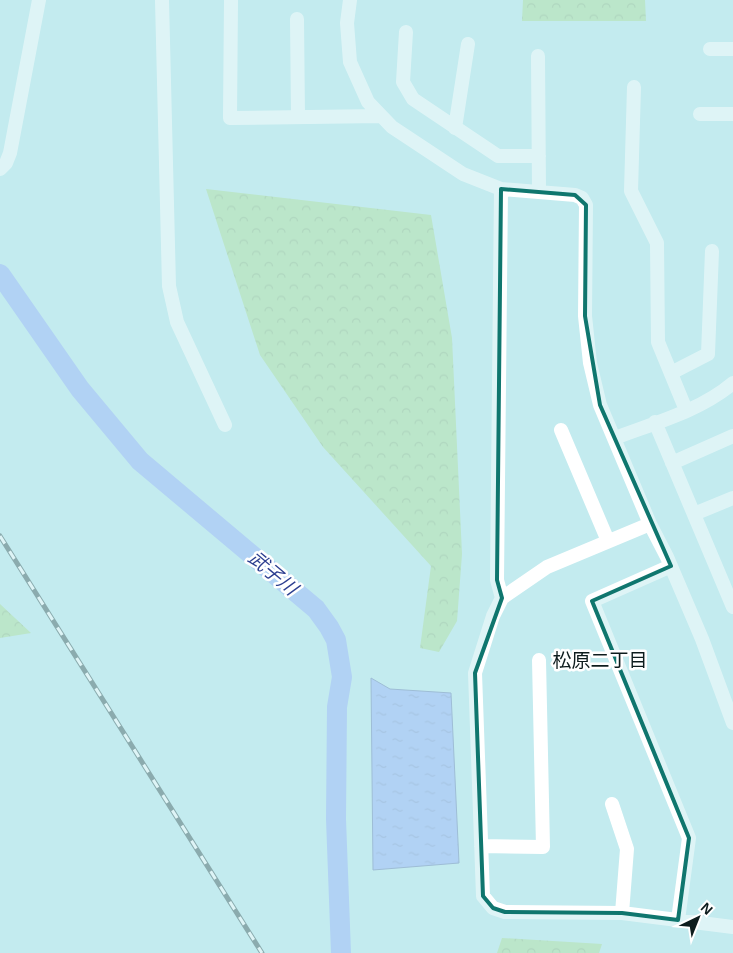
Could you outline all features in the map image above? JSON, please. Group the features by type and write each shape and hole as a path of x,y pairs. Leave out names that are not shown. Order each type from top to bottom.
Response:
{"street":[{"path":"0,169 10,154 39,0"},
{"path":"162,0 169,286 177,322 225,425"},
{"path":"232,0 230,118 381,116"},
{"path":"350,0 347,24 350,62 368,102 392,127 463,174 501,189 576,195 582,198 586,205 585,316 590,363 600,405 650,524 671,566 702,639 733,723"},
{"path":"296,19 298,117"},
{"path":"406,32 403,82 413,99 498,156 539,156"},
{"path":"455,128 468,44"},
{"path":"710,49 733,49"},
{"path":"538,56 539,192"},
{"path":"634,87 631,191 657,243 658,342 686,410"},
{"path":"700,114 733,114"},
{"path":"501,189 497,580 502,598"},
{"path":"671,373 708,354 712,251"},
{"path":"614,438 686,410 722,392 733,383"},
{"path":"656,422 733,607"},
{"path":"561,430 608,541"},
{"path":"672,462 733,436"},
{"path":"694,514 733,498"},
{"path":"650,524 547,567 502,598 486,636 476,674 482,896 493,908 505,912 622,913 733,927"},
{"path":"671,566 592,601 689,838 678,920"},
{"path":"481,846 543,847 539,660"},
{"path":"612,804 627,849 622,913"}],"highlighted area":[{"path":"501,189 575,195 586,205 585,316 600,405 671,566 592,601 689,838 678,920 622,913 505,912 493,908 483,896 475,673 502,598 497,580"}],"green space":[{"path":"523,0 645,0 646,21 522,21"},
{"path":"206,189 431,215 452,338 462,554 457,621 439,652 420,648 431,566 323,447 260,355"},
{"path":"0,604 31,633 0,638"},
{"path":"502,938 602,944 599,953 497,953"}],"water":[{"path":"371,678 390,689 451,693 459,863 373,870"}],"waterway":[{"name":"武子川","path":"0,274 80,389 140,461 316,609 336,640 342,677 337,707 336,819 341,953"}],"railway":[{"path":"0,536 262,953"}],"district":[{"name":"松原二丁目","path":"600,660"}]}
